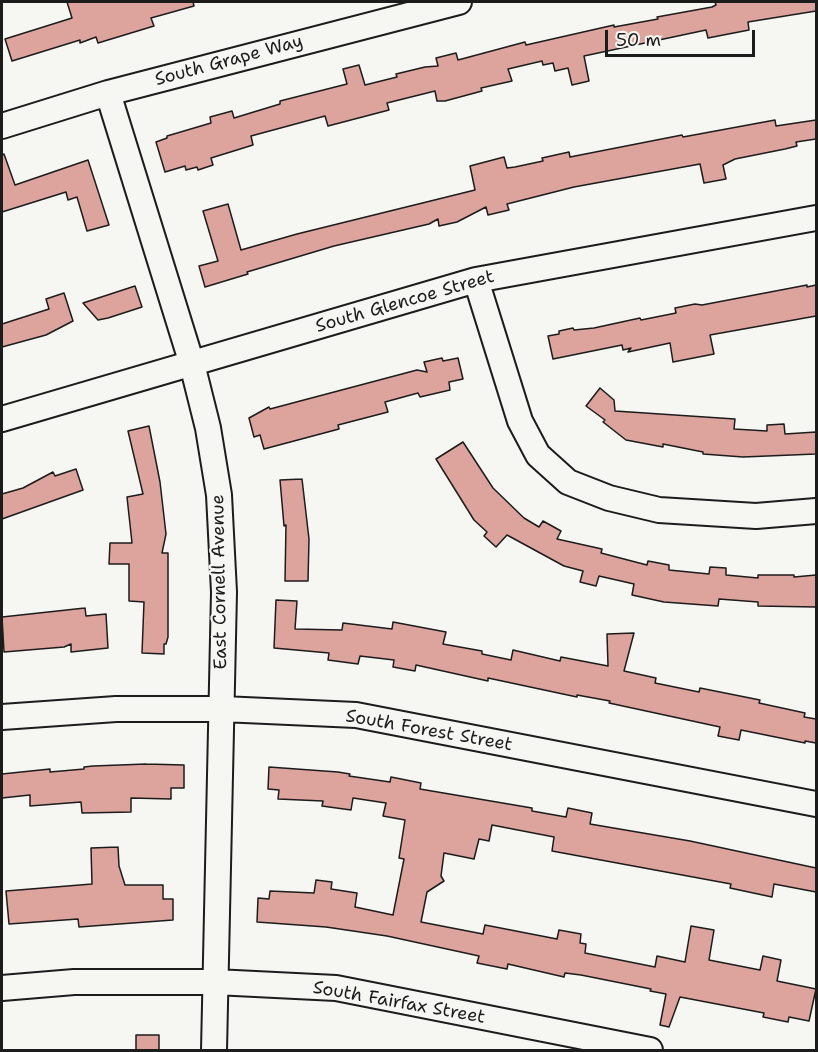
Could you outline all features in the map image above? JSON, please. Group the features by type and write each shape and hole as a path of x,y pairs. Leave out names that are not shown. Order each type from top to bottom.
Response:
{"street":[{"name":"South Grape Way","path":"2,126 108,93 459,2"},
{"name":"East Cornell Avenue","path":"108,93 192,364 208,428 219,495 224,583 214,1050"},
{"name":"South Glencoe Street","path":"2,419 476,280 816,218"},
{"path":"476,280 520,421 538,455 568,482 609,498 659,510 756,516 816,512"},
{"name":"South Forest Street","path":"2,717 116,709 222,709 356,715 816,804"},
{"name":"South Fairfax Street","path":"2,988 74,982 215,982 336,988 650,1050"}],"building":[{"path":"67,2 193,2 194,6 151,18 154,26 98,43 96,37 80,43 80,40 12,61 5,39 72,18"},
{"path":"715,2 816,2 816,11 748,22 749,30 708,38 706,30 584,56 589,81 572,85 568,68 555,71 553,63 543,65 542,61 508,69 512,81 481,88 482,91 445,101 437,101 435,91 387,103 389,110 328,126 325,116 251,136 253,145 211,158 213,165 198,170 197,167 186,170 185,166 165,172 156,142 167,136 211,123 210,117 232,111 234,118 280,104 280,101 347,84 343,69 359,65 365,85 397,77 396,74 438,66 436,58 456,53 458,60 525,42 526,45 614,25 614,27 658,19 657,17 712,7 716,5"},
{"path":"775,120 776,126 816,120 816,139 796,142 797,146 785,149 735,159 723,165 726,179 704,183 700,164 574,187 507,204 509,210 488,215 486,207 457,222 439,226 438,219 429,224 334,246 205,287 199,266 218,261 203,211 228,204 241,250 475,190 470,166 504,157 507,168 515,167 569,152 570,157"},
{"path":"4,154 15,185 88,160 109,225 87,231 77,197 68,200 66,192 2,212 2,155"},
{"path":"807,285 807,287 816,285 816,316 710,335 714,354 673,362 670,343 628,352 631,348 623,350 622,345 553,359 548,336 559,334 559,331 594,328 640,318 641,320 676,313 675,308"},
{"path":"135,286 142,307 98,320 83,303"},
{"path":"64,293 73,321 46,335 2,347 2,324 49,309 46,299"},
{"path":"442,358 443,361 458,358 463,379 449,382 450,390 420,397 418,393 385,402 388,412 338,425 339,429 264,449 260,435 254,437 249,418 269,407 270,409 417,370 427,372 424,362"},
{"path":"600,388 614,400 615,411 735,419 734,429 767,431 767,425 784,424 785,434 816,432 816,454 743,457 703,454 703,452 663,444 663,447 626,440 586,406"},
{"path":"149,426 160,482 166,534 162,553 168,553 168,637 164,644 164,654 142,653 144,602 129,601 129,564 109,564 110,543 132,543 127,497 143,494 128,431"},
{"path":"463,442 493,488 524,518 539,527 543,521 561,531 557,539 602,549 601,553 647,565 648,561 669,565 669,570 709,574 710,567 726,568 726,575 758,578 758,575 794,575 794,577 816,575 816,607 758,606 758,602 719,599 718,606 664,602 632,595 634,584 599,576 596,586 580,582 583,571 564,566 507,535 496,547 484,536 487,532 474,520 436,459"},
{"path":"76,469 83,490 2,519 2,494 23,488 53,472 55,476"},
{"path":"302,479 309,539 308,581 285,581 286,525 284,526 280,480"},
{"path":"276,600 297,601 295,629 342,630 343,623 392,629 393,622 446,632 443,644 482,651 482,654 511,660 513,650 560,661 561,657 608,666 607,634 634,633 624,671 656,678 655,683 699,692 700,688 760,700 759,703 805,713 804,717 816,719 816,743 805,741 805,743 741,730 739,740 718,736 720,727 609,703 610,701 577,695 577,697 488,678 488,681 416,665 415,671 393,667 394,660 360,656 358,664 328,660 329,653 274,648"},
{"path":"85,608 86,616 106,614 108,648 71,652 71,644 64,647 4,652 2,617"},
{"path":"146,764 184,765 184,788 171,788 171,799 131,798 131,812 82,813 81,802 30,806 30,795 2,798 2,774"},
{"path":"269,767 338,772 350,774 349,776 390,782 391,777 421,783 420,789 532,808 532,811 566,817 568,808 592,813 590,824 690,841 816,868 816,892 774,884 772,897 730,888 731,884 552,851 554,837 492,825 489,841 479,839 474,859 444,853 441,876 444,881 427,892 421,922 483,934 485,925 557,939 559,930 581,934 580,943 586,944 585,953 655,967 657,956 685,962 691,926 714,930 709,960 760,970 763,956 781,960 777,981 816,989 809,1021 789,1017 788,1022 763,1017 764,1013 680,997 669,1027 660,1025 666,994 650,991 651,989 581,975 565,973 564,977 508,964 507,969 477,963 479,956 387,936 326,927 257,922 258,898 269,899 270,891 314,893 316,880 332,882 331,889 357,893 355,907 393,915 404,859 399,858 405,820 383,816 386,803 353,798 351,810 322,806 323,801 278,799 279,790 268,789"},
{"path":"118,847 119,866 125,885 163,885 163,899 173,899 173,920 79,927 78,919 9,924 6,891 92,884 91,848"},
{"path":"136,1035 159,1035 159,1050 136,1050"}]}
